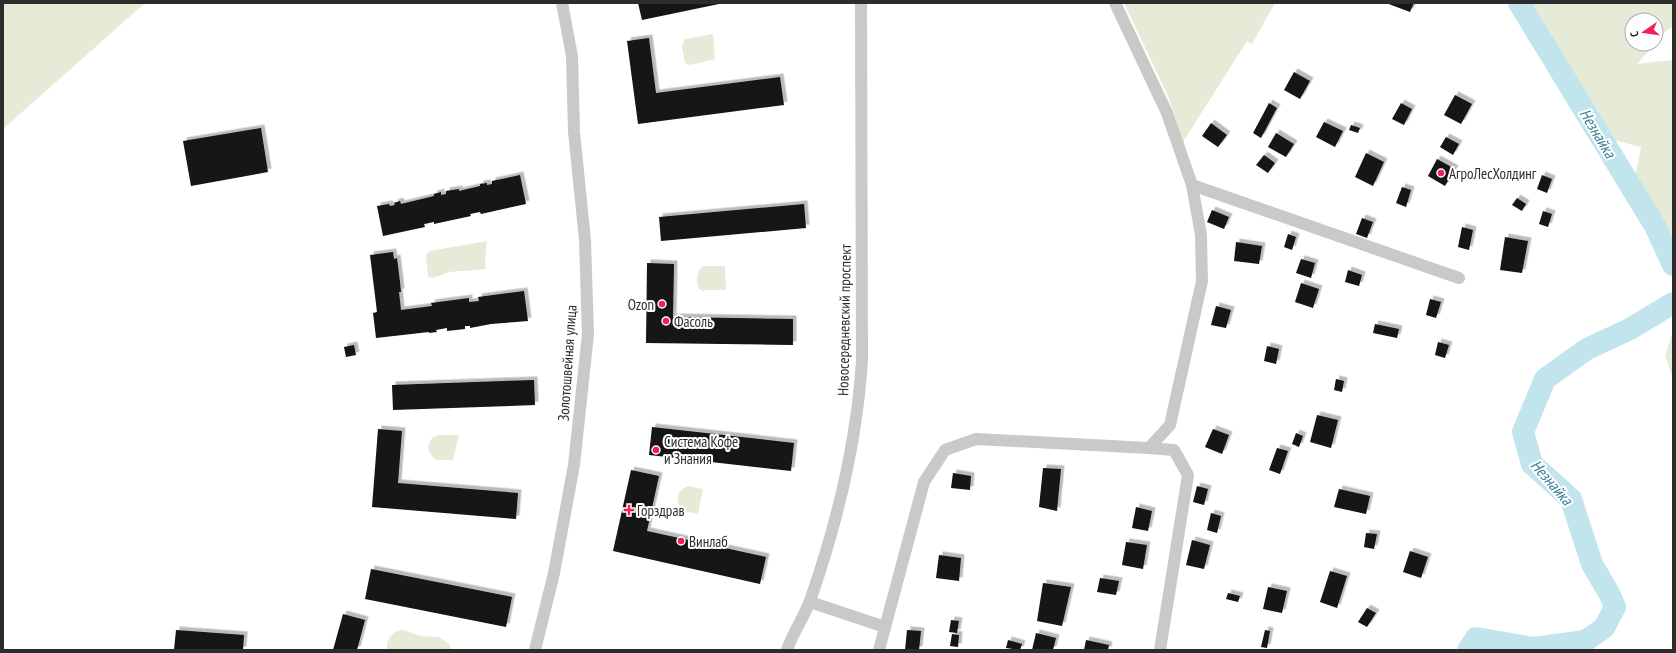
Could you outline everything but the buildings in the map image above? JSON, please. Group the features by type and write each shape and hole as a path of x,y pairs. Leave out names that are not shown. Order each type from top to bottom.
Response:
{"street":[{"name":"Золотошвейная улица","path":"535,650 554,573 573,472 588,334 585,240 573,115 572,56 562,3"},
{"name":"Новосередневский проспект","path":"787,650 810,602 837,515 856,416 860,378 861,3"},
{"path":"1115,3 1167,113 1192,185 1201,235 1202,281 1170,425 1149,448"},
{"path":"1192,185 1459,278"},
{"path":"879,650 924,482 945,450 976,439 1174,450 1188,475 1160,650"},
{"path":"810,602 885,627"}],"green space":[{"path":"3,3 145,3 3,129"},
{"path":"1124,3 1275,3 1252,44 1247,41 1183,142 1168,96"},
{"path":"1531,3 1673,3 1673,27 1668,29 1664,34 1664,12 1624,12 1624,52 1648,52 1637,64 1673,60 1673,241 1635,178 1641,147 1614,140"},
{"path":"713,34 715,59 690,65 685,63 682,47 685,39"},
{"path":"487,241 485,260 486,269 449,272 433,278 428,276 426,256 429,251"},
{"path":"705,266 725,266 726,290 704,290 704,292 699,289 697,283 698,272"},
{"path":"1673,332 1673,379 1665,355"},
{"path":"439,435 459,435 453,460 436,460 430,453 428,446 431,439"},
{"path":"688,486 703,489 698,514 684,511 678,503 679,493"},
{"path":"400,630 420,636 439,637 448,643 452,650 387,650 389,638"}],"waterway":[{"name":"Незнайка","path":"1519,3 1655,226 1673,265"},
{"name":"Незнайка","path":"1468,650 1476,638 1533,648 1585,641 1604,628 1615,607 1610,595 1592,564 1571,499 1532,464 1523,432 1545,379 1587,349 1630,329 1673,303"}],"place":[{"name":"АгроЛесХолдинг","path":"1441,173"},
{"name":"Ozon","path":"662,304"},
{"name":"Фасоль","path":"666,321"},
{"name":"Система Кофе и Знания","path":"656,450"},
{"name":"Горздрав","path":"629,510"},
{"name":"Винлаб","path":"681,541"}]}
